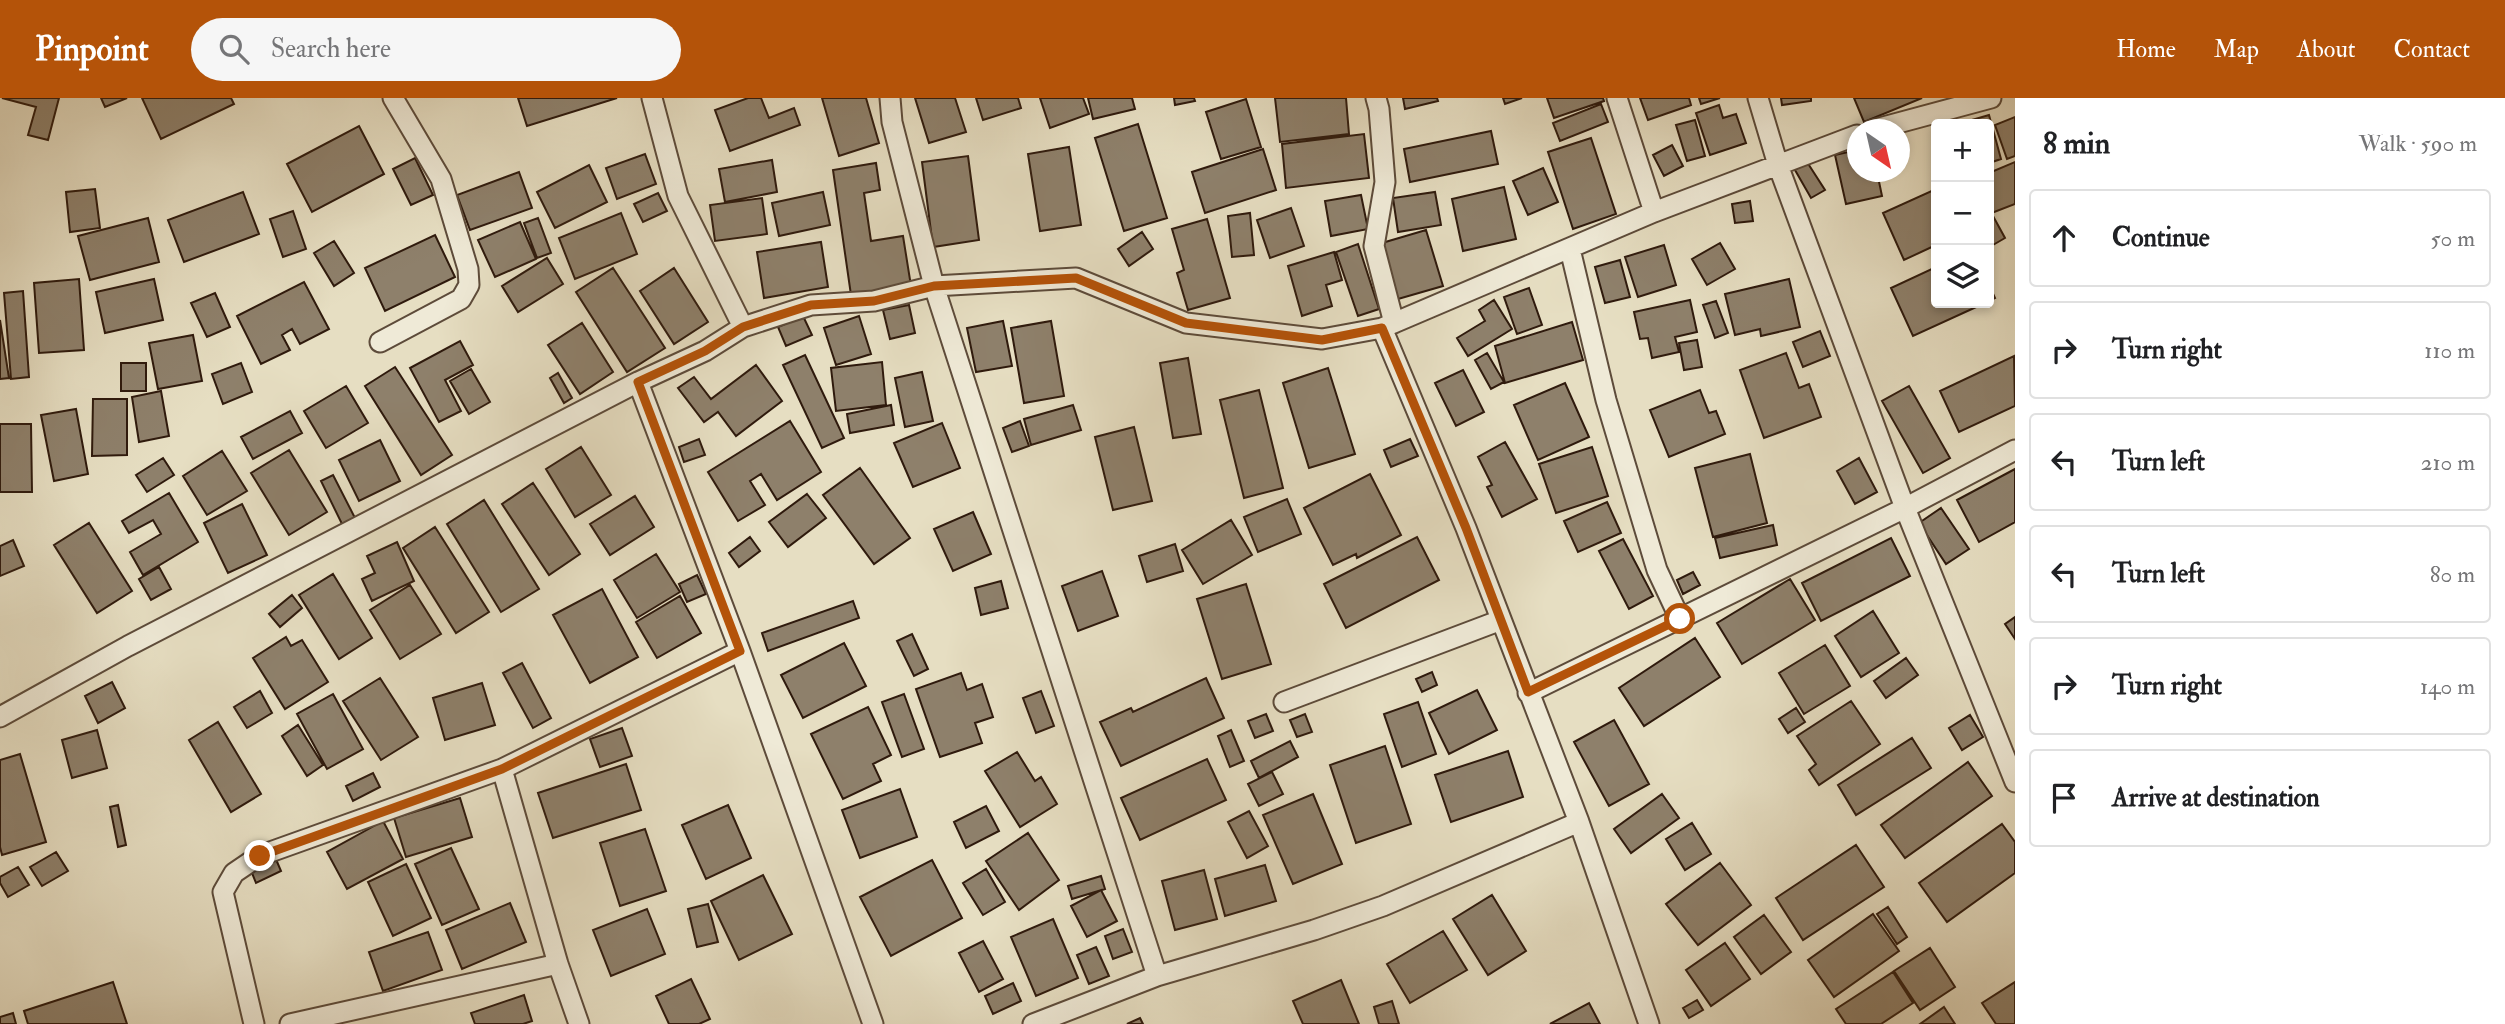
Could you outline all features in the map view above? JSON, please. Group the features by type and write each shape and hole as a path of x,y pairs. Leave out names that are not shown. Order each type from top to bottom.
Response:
{"street":[{"path":"380,342 461,299 469,285 468,269 441,179 393,98"},
{"path":"652,98 678,196 743,327"},
{"path":"890,98 892,122 934,286 1157,976"},
{"path":"1376,98 1385,182 1374,246 1388,325 1579,822 1649,1024"},
{"path":"1617,98 1654,212"},
{"path":"1758,98 1778,165 1905,508 2015,782"},
{"path":"1910,120 1992,98"},
{"path":"0,717 128,646 638,382 705,351 743,327 811,305 874,301 934,286 1076,278 1186,323 1322,340 1388,325 1654,212 1847,139"},
{"path":"1570,249 1610,413 1657,570 1680,619"},
{"path":"638,382 740,651 873,1024"},
{"path":"1528,692 1905,508 2015,450"},
{"path":"1284,702 1501,620"},
{"path":"254,1024 223,892 234,873 260,856 502,769 740,651"},
{"path":"502,769 558,964 579,1024"},
{"path":"1033,1024 1157,976 1314,930 1383,906 1579,822"},
{"path":"290,1024 558,964"}],"building":[{"path":"2,98 59,98 48,140 28,135 36,107"},
{"path":"101,98 127,98 105,107"},
{"path":"142,98 231,98 234,104 161,139"},
{"path":"518,98 617,98 527,126"},
{"path":"748,98 761,98 769,118 794,108 800,125 730,151 715,110"},
{"path":"822,98 866,98 879,143 839,156"},
{"path":"915,98 955,98 966,132 929,143"},
{"path":"976,98 1018,98 1021,108 983,120"},
{"path":"1040,98 1083,98 1089,114 1050,128"},
{"path":"1088,98 1132,98 1135,109 1093,119"},
{"path":"1174,98 1194,98 1195,101 1175,105"},
{"path":"1275,98 1346,98 1349,134 1280,142"},
{"path":"1403,98 1437,98 1438,101 1405,109"},
{"path":"1503,98 1522,98 1505,104"},
{"path":"1547,98 1603,98 1604,101 1554,118"},
{"path":"1640,98 1689,98 1691,105 1648,120"},
{"path":"1699,98 1720,98 1701,104"},
{"path":"1781,98 1811,98 1811,101 1782,105"},
{"path":"1854,98 1922,98 1871,119 1863,119"},
{"path":"1246,99 1261,147 1221,159 1206,112"},
{"path":"1601,104 1608,122 1560,141 1553,123"},
{"path":"1719,105 1723,118 1736,114 1746,143 1710,155 1696,113"},
{"path":"2015,117 2015,156 2007,159 1995,125"},
{"path":"1695,120 1705,156 1687,161 1676,125"},
{"path":"1138,124 1167,218 1124,231 1095,138"},
{"path":"359,126 384,174 312,212 287,164"},
{"path":"1491,131 1498,164 1410,182 1404,149"},
{"path":"1994,133 2001,159 1994,161"},
{"path":"1364,134 1369,178 1286,188 1282,144"},
{"path":"1591,138 1616,214 1573,229 1548,152"},
{"path":"1672,145 1683,166 1664,176 1653,155"},
{"path":"1069,147 1081,225 1040,231 1028,154"},
{"path":"1263,149 1276,190 1205,213 1192,172"},
{"path":"1847,152 1847,182 1879,182 1882,196 1846,204 1835,155"},
{"path":"645,154 656,184 617,199 606,168"},
{"path":"968,156 979,240 933,247 922,162"},
{"path":"415,158 433,195 411,205 393,169"},
{"path":"772,160 777,192 725,202 719,169"},
{"path":"1807,162 1825,190 1811,198 1795,170"},
{"path":"2015,162 2015,204 1994,212 1994,182 1994,171"},
{"path":"876,163 880,190 864,193 871,241 903,236 911,286 851,295 833,170"},
{"path":"589,165 607,202 555,228 537,192"},
{"path":"1543,168 1558,202 1528,215 1513,181"},
{"path":"519,172 532,208 470,230 457,195"},
{"path":"1504,187 1516,239 1463,251 1452,199"},
{"path":"95,189 100,228 70,232 66,192"},
{"path":"1931,191 1931,247 1904,260 1883,213"},
{"path":"243,192 259,234 184,262 168,220"},
{"path":"823,192 830,225 779,236 772,203"},
{"path":"1435,192 1441,225 1398,232 1393,198"},
{"path":"658,193 667,211 643,222 634,204"},
{"path":"1361,195 1368,229 1331,236 1325,201"},
{"path":"762,198 767,234 715,241 710,205"},
{"path":"1750,201 1753,221 1735,223 1732,204"},
{"path":"1291,208 1304,246 1270,258 1257,220"},
{"path":"293,211 306,249 283,257 270,219"},
{"path":"621,213 637,254 575,279 559,238"},
{"path":"1250,213 1254,255 1232,257 1228,216"},
{"path":"148,218 159,262 90,280 78,236"},
{"path":"538,218 551,253 537,258 524,223"},
{"path":"1994,218 2005,238 1994,244"},
{"path":"1207,219 1230,298 1188,310 1177,273 1184,270 1172,229"},
{"path":"520,222 536,259 495,277 478,240"},
{"path":"1426,230 1443,286 1398,299 1382,243"},
{"path":"1142,232 1153,249 1129,266 1118,249"},
{"path":"435,235 455,277 385,311 365,268"},
{"path":"334,241 354,273 334,286 314,253"},
{"path":"821,242 828,287 764,298 757,252"},
{"path":"1720,243 1735,269 1707,285 1692,259"},
{"path":"1358,244 1379,309 1358,316 1336,252"},
{"path":"1664,245 1676,285 1638,297 1625,257"},
{"path":"1334,252 1342,280 1326,285 1332,306 1302,316 1288,266"},
{"path":"547,258 563,284 518,312 502,286"},
{"path":"1620,260 1630,297 1605,303 1595,267"},
{"path":"613,268 665,348 627,372 576,292"},
{"path":"674,268 708,322 674,344 640,291"},
{"path":"1931,269 1931,308 1974,308 1913,336 1891,288"},
{"path":"79,279 84,350 39,353 34,283"},
{"path":"154,279 163,320 105,333 96,292"},
{"path":"1789,279 1800,327 1761,336 1760,329 1735,335 1725,294"},
{"path":"304,282 329,329 300,344 292,329 282,335 290,350 261,364 237,316"},
{"path":"1529,288 1542,325 1517,334 1504,297"},
{"path":"23,291 29,377 11,379 4,293"},
{"path":"215,293 230,327 207,337 191,303"},
{"path":"1494,300 1512,329 1468,356 1457,338 1485,321 1479,310"},
{"path":"1690,300 1697,332 1675,337 1679,352 1652,358 1648,338 1640,339 1634,312"},
{"path":"1716,301 1728,333 1715,338 1703,305"},
{"path":"909,305 915,333 890,339 883,310"},
{"path":"803,316 812,335 786,346 778,327"},
{"path":"859,316 871,354 836,365 824,328"},
{"path":"0,320 9,378 0,379"},
{"path":"1003,321 1012,366 976,372 967,328"},
{"path":"1051,321 1064,396 1024,403 1011,328"},
{"path":"1572,322 1583,360 1505,383 1495,346"},
{"path":"582,323 613,372 580,394 548,345"},
{"path":"1820,331 1830,356 1803,367 1793,342"},
{"path":"193,335 202,381 158,389 149,343"},
{"path":"1697,340 1702,367 1684,370 1679,343"},
{"path":"460,341 473,365 445,380 461,411 439,422 410,368"},
{"path":"1487,353 1504,382 1491,389 1475,360"},
{"path":"1786,353 1799,388 1809,384 1821,417 1764,438 1740,370"},
{"path":"805,355 844,438 822,448 783,365"},
{"path":"2014,356 2015,406 1959,432 1940,391"},
{"path":"1188,358 1201,434 1173,438 1160,363"},
{"path":"882,362 886,405 836,411 831,368"},
{"path":"121,363 146,363 146,391 121,391"},
{"path":"241,363 252,392 223,404 212,374"},
{"path":"756,365 782,401 736,436 718,412 704,422 678,388 694,377 711,399"},
{"path":"395,367 452,455 421,475 365,386"},
{"path":"1328,368 1355,454 1309,468 1283,383"},
{"path":"471,369 490,402 469,414 450,381"},
{"path":"1463,370 1484,412 1456,426 1435,383"},
{"path":"922,372 933,421 905,427 895,378"},
{"path":"558,373 572,398 564,403 550,378"},
{"path":"1565,383 1589,437 1538,460 1514,405"},
{"path":"346,386 368,423 326,448 304,411"},
{"path":"1909,386 1950,458 1923,473 1882,401"},
{"path":"1259,390 1283,488 1244,498 1220,400"},
{"path":"1700,390 1709,413 1716,411 1725,434 1669,457 1650,410"},
{"path":"161,391 169,436 139,442 132,397"},
{"path":"93,399 127,399 127,455 92,456"},
{"path":"891,405 894,425 850,433 847,414"},
{"path":"1073,405 1081,430 1031,445 1024,419"},
{"path":"76,409 88,474 54,481 41,415"},
{"path":"290,411 302,433 253,459 241,437"},
{"path":"790,421 821,472 777,500 761,474 750,481 765,505 738,521 708,472"},
{"path":"1020,421 1029,446 1012,452 1003,428"},
{"path":"942,423 960,468 913,487 894,443"},
{"path":"0,424 31,424 32,492 0,492"},
{"path":"1134,427 1152,501 1113,510 1095,437"},
{"path":"699,439 705,455 684,462 679,447"},
{"path":"1410,439 1418,456 1391,467 1384,450"},
{"path":"380,440 400,481 359,501 339,460"},
{"path":"1505,442 1537,499 1502,517 1487,487 1492,485 1478,457"},
{"path":"581,447 611,495 575,517 546,469"},
{"path":"1592,447 1608,496 1556,513 1539,464"},
{"path":"289,450 327,512 289,535 251,473"},
{"path":"222,451 247,491 207,515 183,476"},
{"path":"1750,454 1767,523 1713,537 1695,468"},
{"path":"163,458 174,475 147,492 136,475"},
{"path":"1859,458 1877,492 1855,504 1837,471"},
{"path":"860,468 910,538 874,564 823,495"},
{"path":"2015,469 2015,522 1979,542 1957,500"},
{"path":"1370,474 1401,535 1357,558 1356,554 1333,565 1304,508"},
{"path":"333,475 355,518 342,524 321,481"},
{"path":"533,483 580,554 549,575 502,504"},
{"path":"169,493 198,542 143,575 130,552 161,534 153,520 129,533 122,521"},
{"path":"807,494 826,518 788,547 769,522"},
{"path":"635,496 654,527 610,555 590,524"},
{"path":"1287,499 1301,534 1258,552 1244,517"},
{"path":"484,500 539,589 501,612 447,524"},
{"path":"1607,502 1621,533 1578,552 1564,521"},
{"path":"242,504 267,555 228,573 204,523"},
{"path":"1941,508 1969,549 1946,564 1919,523"},
{"path":"973,512 991,554 953,571 934,529"},
{"path":"1231,520 1252,555 1203,584 1182,550"},
{"path":"89,523 132,591 97,613 54,545"},
{"path":"1773,525 1777,545 1720,558 1715,538"},
{"path":"435,527 489,612 456,633 403,548"},
{"path":"750,537 760,551 739,567 729,553"},
{"path":"1417,537 1439,580 1346,628 1324,584"},
{"path":"1891,538 1910,576 1821,621 1802,583"},
{"path":"1623,539 1653,596 1629,609 1599,551"},
{"path":"13,540 24,566 0,576 0,546"},
{"path":"397,542 414,581 372,601 362,579 375,573 367,556"},
{"path":"1175,544 1183,571 1147,582 1139,556"},
{"path":"656,554 680,592 637,618 614,580"},
{"path":"159,567 171,589 151,600 139,579"},
{"path":"1102,571 1118,616 1078,631 1062,586"},
{"path":"1693,572 1700,585 1683,594 1677,580"},
{"path":"333,574 372,638 339,659 299,595"},
{"path":"697,575 706,594 687,602 679,584"},
{"path":"1790,579 1815,620 1742,664 1717,623"},
{"path":"1001,581 1008,608 981,615 975,588"},
{"path":"1246,584 1271,664 1222,679 1197,599"},
{"path":"410,585 441,634 400,659 370,610"},
{"path":"602,589 638,657 590,683 553,615"},
{"path":"292,595 302,608 280,627 269,614"},
{"path":"680,596 701,633 657,658 636,622"},
{"path":"853,601 859,618 768,651 762,633"},
{"path":"1873,611 1899,653 1861,677 1835,636"},
{"path":"2015,617 2015,639 2005,624"},
{"path":"912,634 928,669 914,676 897,641"},
{"path":"286,637 291,646 302,640 328,682 285,709 253,658"},
{"path":"1695,638 1720,677 1644,726 1619,688"},
{"path":"844,643 866,686 803,718 781,675"},
{"path":"1825,645 1850,686 1804,714 1779,673"},
{"path":"1906,658 1918,675 1886,698 1874,681"},
{"path":"522,663 551,718 533,728 503,673"},
{"path":"1432,672 1437,685 1422,692 1416,679"},
{"path":"961,673 967,690 982,684 993,717 975,723 982,743 940,757 916,689"},
{"path":"380,678 418,737 381,760 343,701"},
{"path":"1206,678 1224,718 1121,766 1100,722 1131,708 1133,712"},
{"path":"112,682 125,708 98,723 85,696"},
{"path":"482,683 495,725 445,740 433,698"},
{"path":"1477,690 1497,730 1449,754 1429,713"},
{"path":"260,691 272,713 247,728 234,707"},
{"path":"1041,691 1054,726 1036,733 1023,698"},
{"path":"333,694 363,749 327,769 297,714"},
{"path":"904,694 924,749 902,757 882,702"},
{"path":"1851,701 1880,744 1819,785 1809,770 1816,764 1797,736"},
{"path":"1418,702 1436,754 1402,767 1384,714"},
{"path":"868,707 891,755 873,764 881,781 843,799 811,734"},
{"path":"1796,708 1805,722 1788,733 1779,719"},
{"path":"1266,714 1273,731 1255,738 1248,721"},
{"path":"1305,714 1312,732 1297,737 1290,720"},
{"path":"1970,715 1983,737 1962,750 1949,728"},
{"path":"1614,720 1649,784 1609,806 1574,742"},
{"path":"218,722 261,794 231,812 189,740"},
{"path":"298,725 323,765 307,776 282,736"},
{"path":"622,728 632,756 600,767 590,739"},
{"path":"97,730 107,768 72,778 62,740"},
{"path":"1231,730 1244,761 1230,767 1218,736"},
{"path":"1912,738 1931,768 1856,815 1838,785"},
{"path":"1290,741 1298,757 1259,778 1251,761"},
{"path":"1385,746 1411,824 1356,843 1330,765"},
{"path":"1508,751 1523,797 1451,822 1435,775"},
{"path":"1017,752 1035,781 1041,777 1057,804 1020,827 985,771"},
{"path":"20,754 46,842 2,855 0,760"},
{"path":"1207,759 1226,800 1140,840 1121,798"},
{"path":"1968,762 1992,796 1905,858 1881,825"},
{"path":"626,764 641,810 553,838 538,793"},
{"path":"1272,772 1283,794 1259,806 1248,784"},
{"path":"373,773 380,787 353,801 346,786"},
{"path":"900,789 917,837 860,858 842,810"},
{"path":"1313,794 1342,864 1293,884 1263,815"},
{"path":"1662,794 1679,818 1631,853 1614,829"},
{"path":"460,798 472,837 406,857 394,818"},
{"path":"118,805 126,845 118,847 110,807"},
{"path":"728,805 751,858 706,879 682,825"},
{"path":"986,806 999,831 966,848 954,822"},
{"path":"1249,811 1268,846 1247,858 1228,822"},
{"path":"383,821 403,859 347,889 327,852"},
{"path":"1692,823 1711,854 1685,870 1666,839"},
{"path":"2002,824 2015,842 2015,873 1947,922 1919,883"},
{"path":"645,829 666,891 620,906 600,843"},
{"path":"1028,833 1059,880 1019,910 986,861"},
{"path":"1856,845 1884,887 1803,940 1776,898"},
{"path":"451,848 479,909 442,925 415,864"},
{"path":"56,852 68,871 42,886 30,867"},
{"path":"275,857 281,871 256,883 250,868"},
{"path":"932,860 962,918 891,956 860,897"},
{"path":"1720,863 1751,905 1698,945 1666,904"},
{"path":"406,864 431,918 393,936 368,882"},
{"path":"1265,865 1276,901 1225,916 1215,879"},
{"path":"18,867 29,885 8,897 0,883 0,877"},
{"path":"986,869 1005,902 983,915 963,883"},
{"path":"1204,870 1217,919 1175,930 1162,881"},
{"path":"763,875 792,934 739,960 711,901"},
{"path":"1101,876 1105,889 1072,899 1068,886"},
{"path":"1101,890 1117,921 1087,937 1071,906"},
{"path":"1492,895 1526,951 1488,975 1453,919"},
{"path":"510,903 526,942 462,969 446,930"},
{"path":"708,904 718,942 697,947 688,909"},
{"path":"1888,907 1907,937 1897,944 1877,914"},
{"path":"647,909 665,954 611,976 593,930"},
{"path":"1873,914 1899,951 1834,997 1808,960"},
{"path":"1764,915 1791,952 1761,974 1734,937"},
{"path":"1053,919 1078,978 1036,996 1011,937"},
{"path":"1123,929 1132,952 1113,959 1105,936"},
{"path":"1443,931 1467,970 1410,1003 1387,964"},
{"path":"428,932 442,970 383,991 369,952"},
{"path":"983,941 1003,979 979,992 959,953"},
{"path":"1725,943 1750,979 1711,1006 1686,970"},
{"path":"1096,947 1109,976 1089,984 1077,955"},
{"path":"1930,948 1955,987 1920,1010 1894,971"},
{"path":"1893,972 1913,1003 1881,1024 1846,1024 1836,1009"},
{"path":"691,979 710,1019 699,1024 669,1024 656,996"},
{"path":"1341,980 1359,1024 1303,1024 1293,1001"},
{"path":"113,982 127,1024 28,1024 24,1011"},
{"path":"2015,982 2015,1024 1996,1024 1982,1003"},
{"path":"1013,983 1021,1001 993,1014 985,996"},
{"path":"524,995 532,1021 523,1024 475,1024 471,1013"},
{"path":"1697,1000 1703,1010 1689,1018 1683,1008"},
{"path":"1392,1001 1399,1024 1379,1024 1374,1007"},
{"path":"1589,1003 1600,1024 1550,1024"},
{"path":"1944,1007 1955,1024 1920,1024"},
{"path":"13,1013 16,1024 0,1024 0,1017"},
{"path":"1140,1018 1143,1024 1127,1024"}],"route":[{"path":"260,856 502,769 740,651 638,382 705,351 743,327 811,305 874,301 934,286 1076,278 1186,323 1322,340 1382,328 1466,528 1528,692 1680,619"}]}
